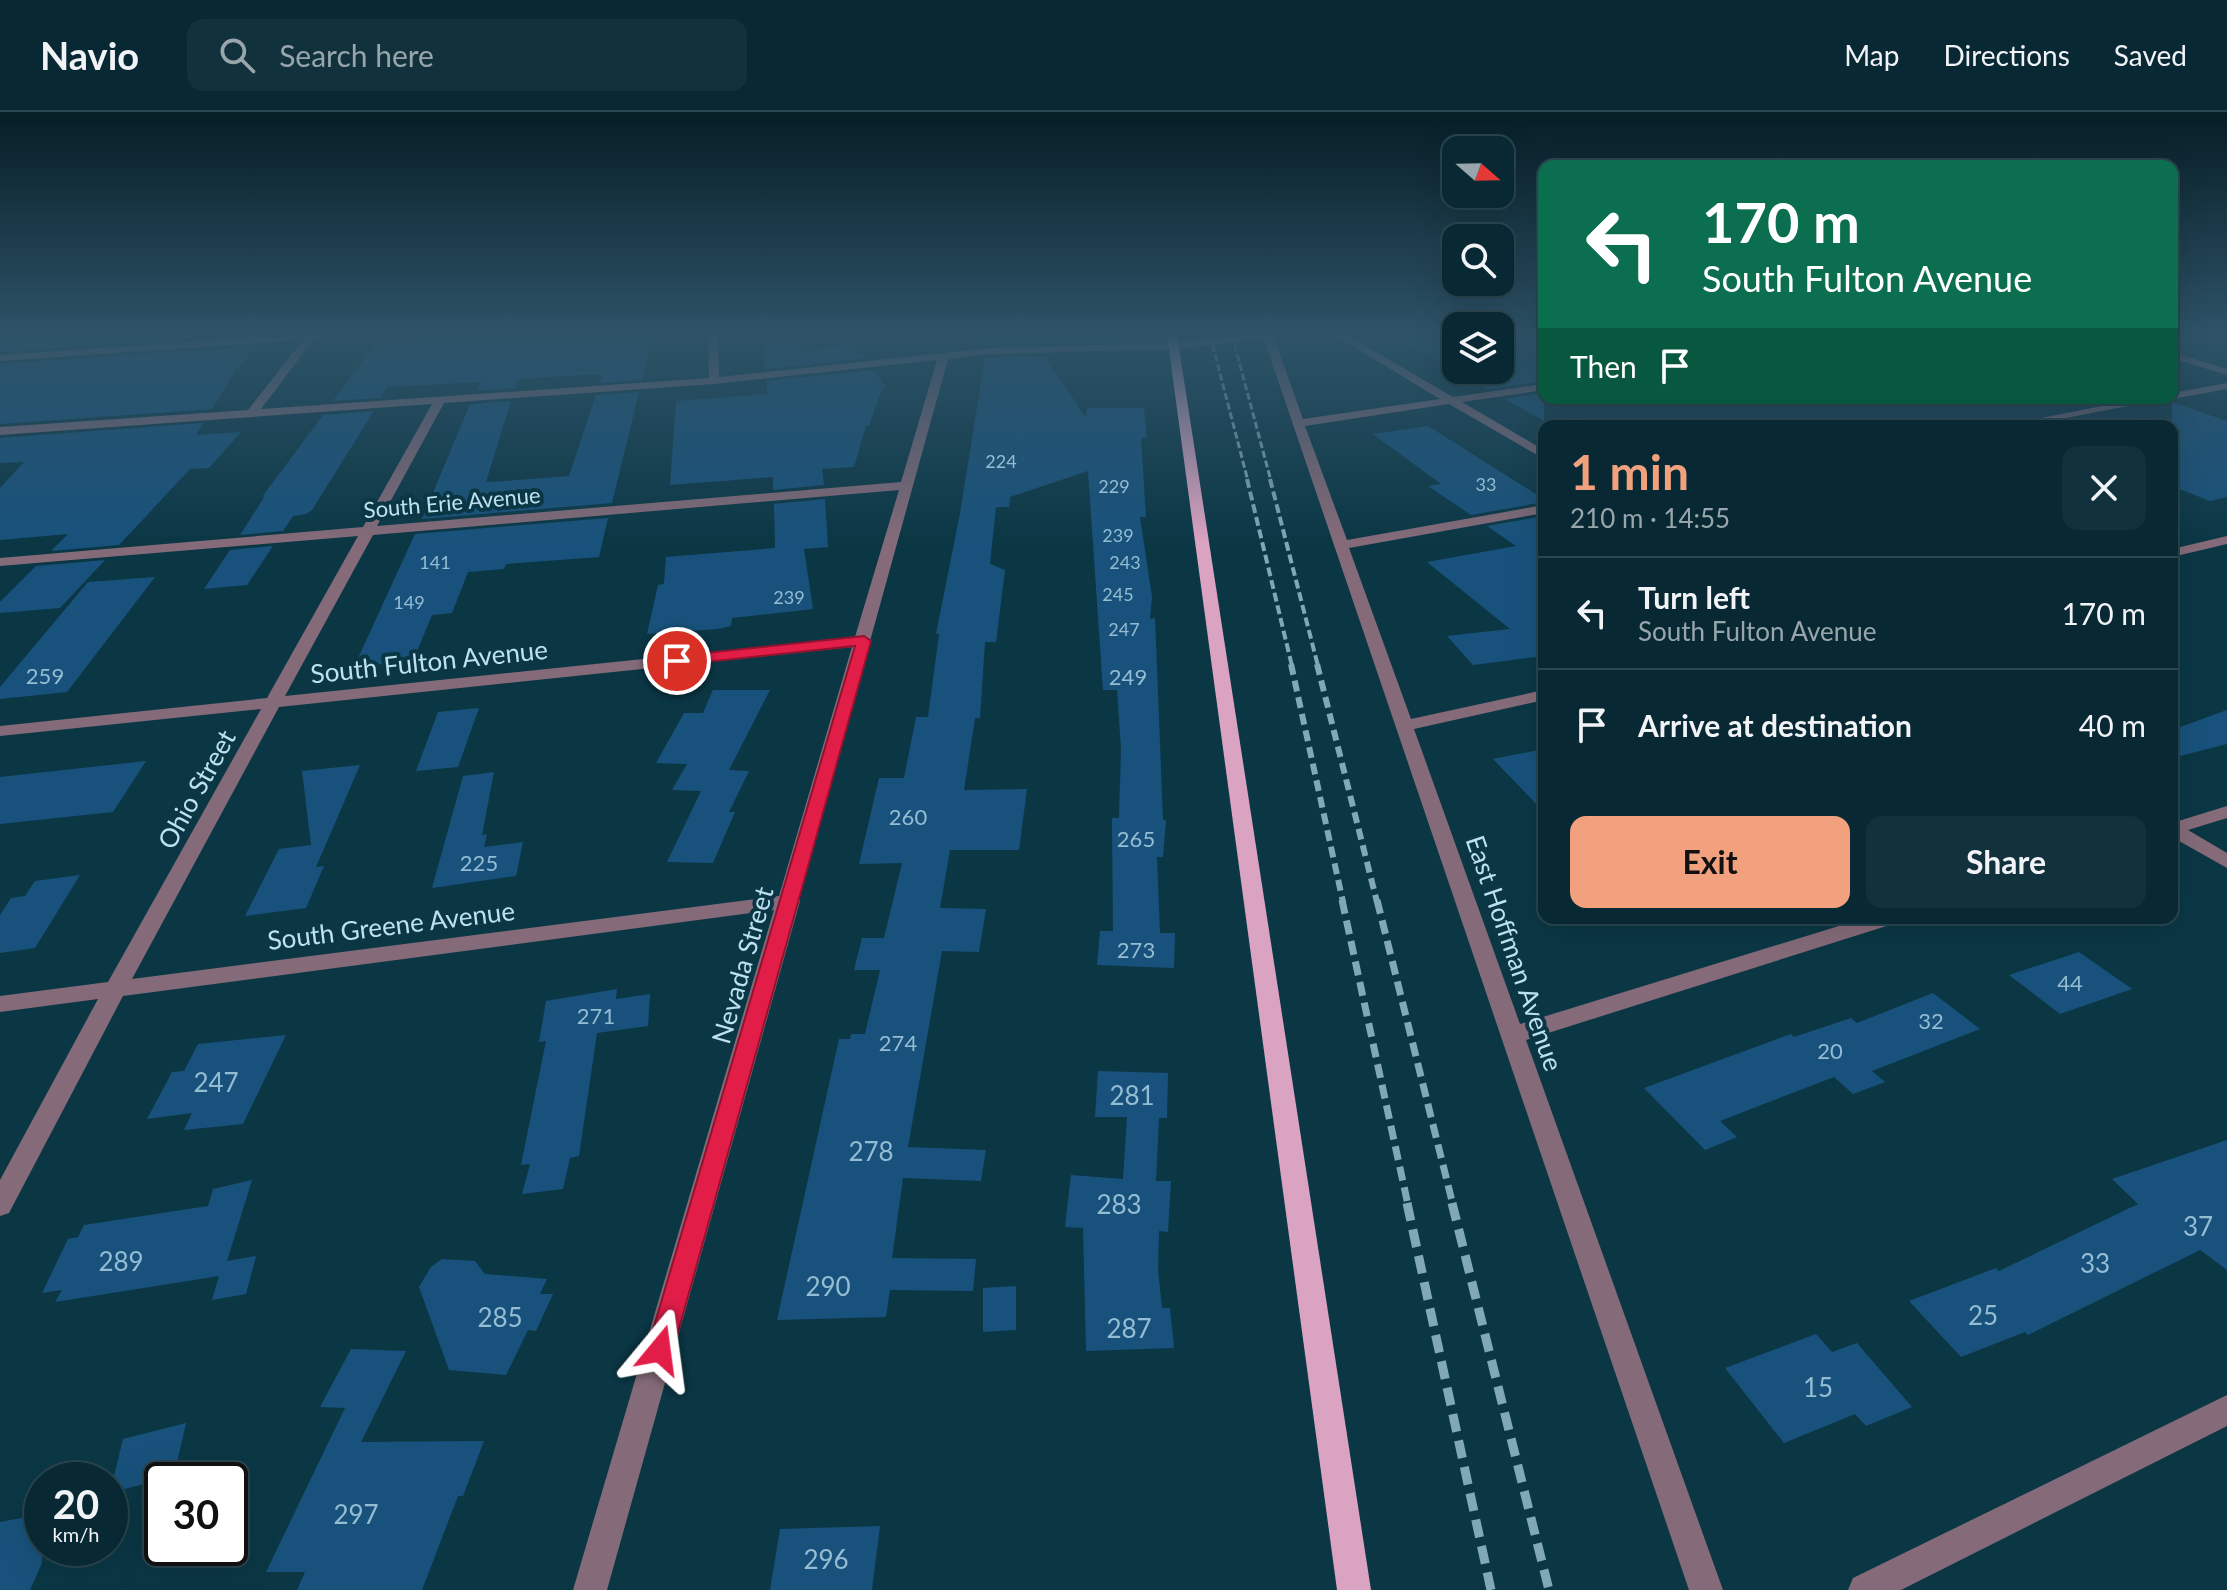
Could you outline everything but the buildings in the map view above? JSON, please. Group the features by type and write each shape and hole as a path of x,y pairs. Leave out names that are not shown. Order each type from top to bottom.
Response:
{"main road":[{"path":"1182,404 1354,1590"}],"street":[{"path":"252,413 259,404"},
{"path":"0,431 383,404"},
{"name":"Ohio Street","path":"0,1205 115,989 438,404"},
{"name":"Nevada Street","path":"590,1590 930,404"},
{"name":"East Hoffman Avenue","path":"1292,404 1706,1590"},
{"path":"1299,423 1426,404"},
{"path":"1459,404 1538,451"},
{"path":"2039,420 2129,404"},
{"name":"South Erie Avenue","path":"0,562 907,485"},
{"path":"1342,545 1538,510"},
{"path":"2178,552 2227,540"},
{"name":"South Fulton Avenue","path":"0,731 864,641"},
{"path":"1405,726 1538,696"},
{"path":"2178,827 2227,812"},
{"path":"2178,833 2227,862"},
{"name":"South Greene Avenue","path":"0,1004 790,901"},
{"path":"1514,1035 1869,924"},
{"path":"1865,1590 2227,1410"}],"railway":[{"path":"1228,404 1248,481"},
{"path":"1250,404 1271,481"},
{"path":"1247,479 1292,666"},
{"path":"1270,479 1318,666"},
{"path":"1291,664 1343,902"},
{"path":"1317,664 1377,902"},
{"path":"1342,900 1408,1205"},
{"path":"1377,900 1453,1205"},
{"path":"1407,1203 1491,1590"},
{"path":"1452,1203 1549,1590"}],"route":[{"path":"660,1350 864,641 677,661"}]}
